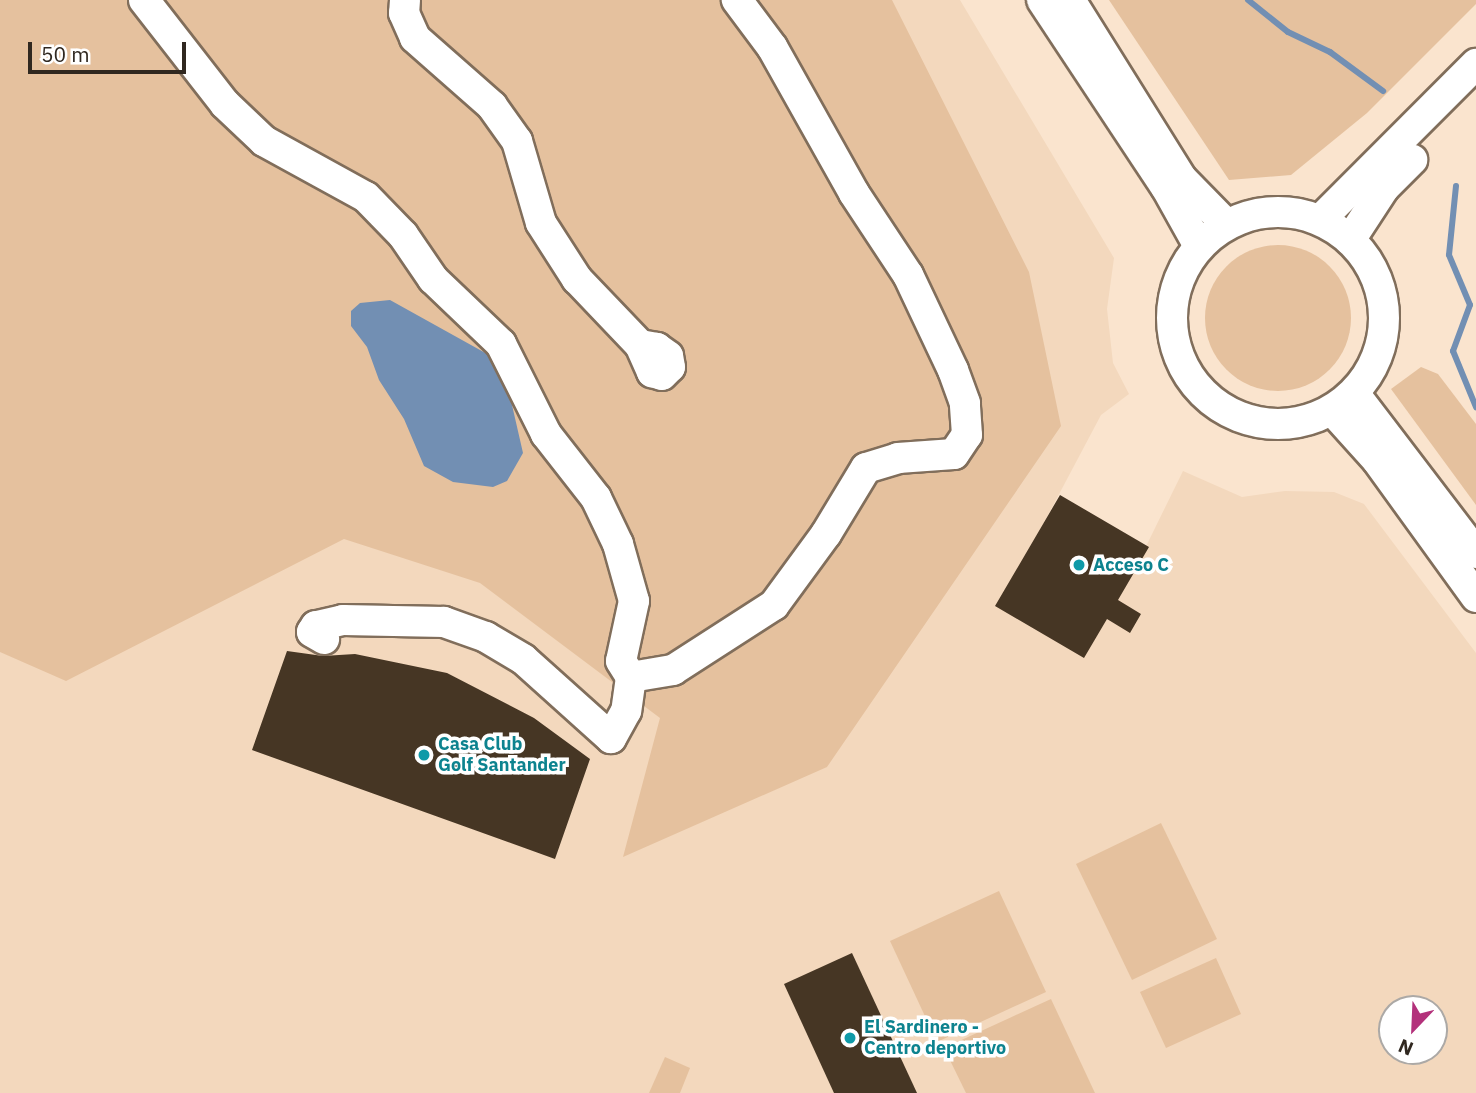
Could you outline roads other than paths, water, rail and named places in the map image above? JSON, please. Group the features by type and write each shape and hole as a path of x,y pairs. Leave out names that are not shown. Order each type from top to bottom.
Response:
{"street":[{"path":"144,0 225,104 264,141 366,197 404,234 433,279 501,344 546,434 596,498 618,544 634,601 621,661 631,677 626,711 611,738 523,659 486,637 444,622 343,620 316,626 312,632 324,639"},
{"path":"405,0 404,13 415,38 492,106 517,141 541,223 577,279 640,345"},
{"path":"631,677 673,670 774,605 839,515 866,468 898,458 954,454 967,435 965,403 953,370 908,275 859,202 772,47 737,0"},
{"path":"1042,0 1166,187 1199,246"},
{"path":"1070,0 1182,179 1226,224"},
{"path":"1320,220 1476,64"},
{"path":"1350,240 1384,188 1476,94"},
{"path":"1287,212 1320,220 1350,240 1377,279 1384,319 1375,362 1343,401 1304,421 1259,423 1219,406 1202,393 1182,366 1171,327 1175,289 1199,246 1226,224 1252,214 1287,212"},
{"path":"1343,401 1476,553"},
{"path":"1343,401 1377,460 1476,597"}],"water":[{"path":"390,300 489,355 507,383 523,453 507,481 493,487 453,482 424,466 404,419 379,380 367,347 351,326 351,311 360,303"}],"waterway":[{"path":"1248,0 1288,32 1330,52 1383,91"},
{"path":"1456,186 1449,255 1470,305 1453,351 1476,407"}],"place":[{"name":"Acceso C","path":"1079,565"},
{"name":"Casa Club Golf Santander","path":"424,755"},
{"name":"El Sardinero - Centro deportivo","path":"850,1038"}]}
